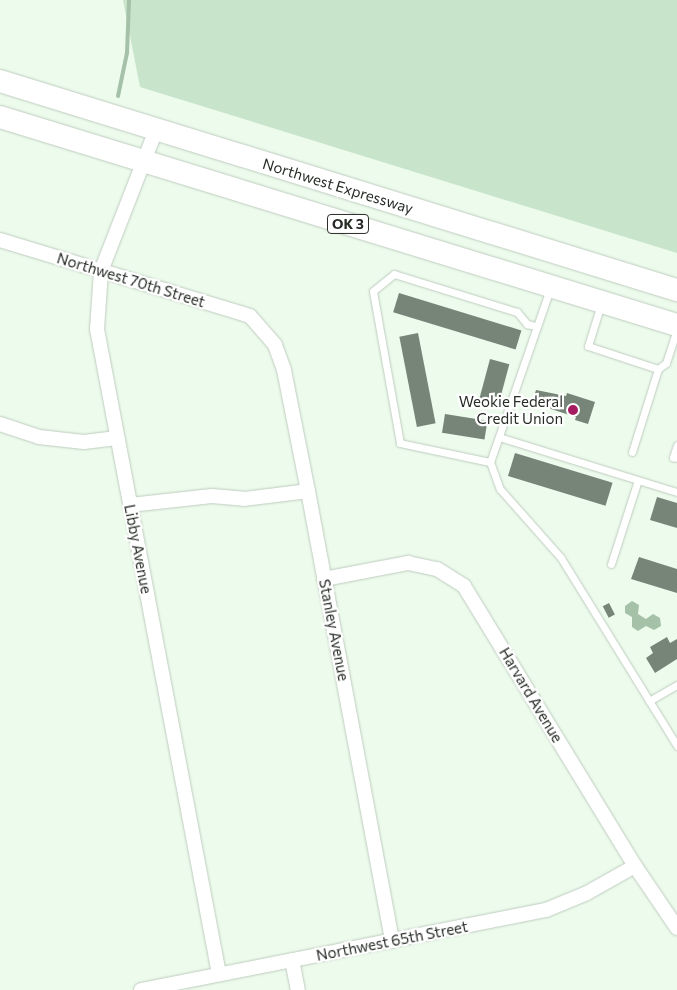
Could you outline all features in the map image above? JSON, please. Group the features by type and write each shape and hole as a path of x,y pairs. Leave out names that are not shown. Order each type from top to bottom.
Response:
{"highway":[{"name":"Northwest Expressway","path":"0,81 677,290"},
{"name":"OK 3","path":"0,117 551,286 677,327"},
{"path":"551,286 561,254"}],"street":[{"name":"Libby Avenue","path":"156,130 101,271 97,329 219,974"},
{"name":"Northwest 70th Street","path":"0,240 250,316 259,326"},
{"name":"Stanley Avenue","path":"259,326 269,336 280,356 308,491 392,941"},
{"path":"0,424 39,437 84,442 117,438"},
{"path":"130,505 212,496 244,500 308,491"},
{"name":"Harvard Avenue","path":"324,579 408,563 437,569 464,586 635,866 677,928"},
{"name":"Northwest 65th Street","path":"140,990 546,910 587,893 635,866"},
{"path":"292,960 298,990"}],"lane":[{"path":"490,462 400,442 373,291 394,274 516,312 526,324 535,326"},
{"path":"551,286 535,326 490,462 500,489 561,558 677,746"},
{"path":"601,302 588,346 658,369"},
{"path":"632,452 658,369 666,363 677,327"},
{"path":"499,437 677,492"},
{"path":"677,445 673,457 677,458"},
{"path":"611,564 638,480"},
{"path":"650,702 677,685"}],"shaded area":[{"path":"123,0 677,0 677,253 140,87"},
{"path":"632,601 639,605 638,614 646,619 653,614 660,618 661,626 654,630 646,626 638,631 632,627 632,617 625,613 625,606"}],"building":[{"path":"399,293 521,330 516,350 393,312"},
{"path":"418,333 436,423 417,427 399,337"},
{"path":"490,359 509,364 498,407 479,402"},
{"name":"Weokie Federal Credit Union","path":"536,390 566,396 567,393 595,402 588,424 575,420 576,417 532,403"},
{"path":"445,414 487,421 484,439 442,433"},
{"path":"515,453 613,483 606,506 508,476"},
{"path":"657,497 677,503 677,528 650,520"},
{"path":"639,557 677,569 677,593 631,579"},
{"path":"609,603 615,615 609,618 603,606"},
{"path":"667,637 670,643 677,639 677,659 655,673 646,658 653,653 650,647"}],"waterway":[{"path":"118,96 127,53 129,0"}],"place":[{"name":"Weokie Federal Credit Union","path":"573,410"}]}
